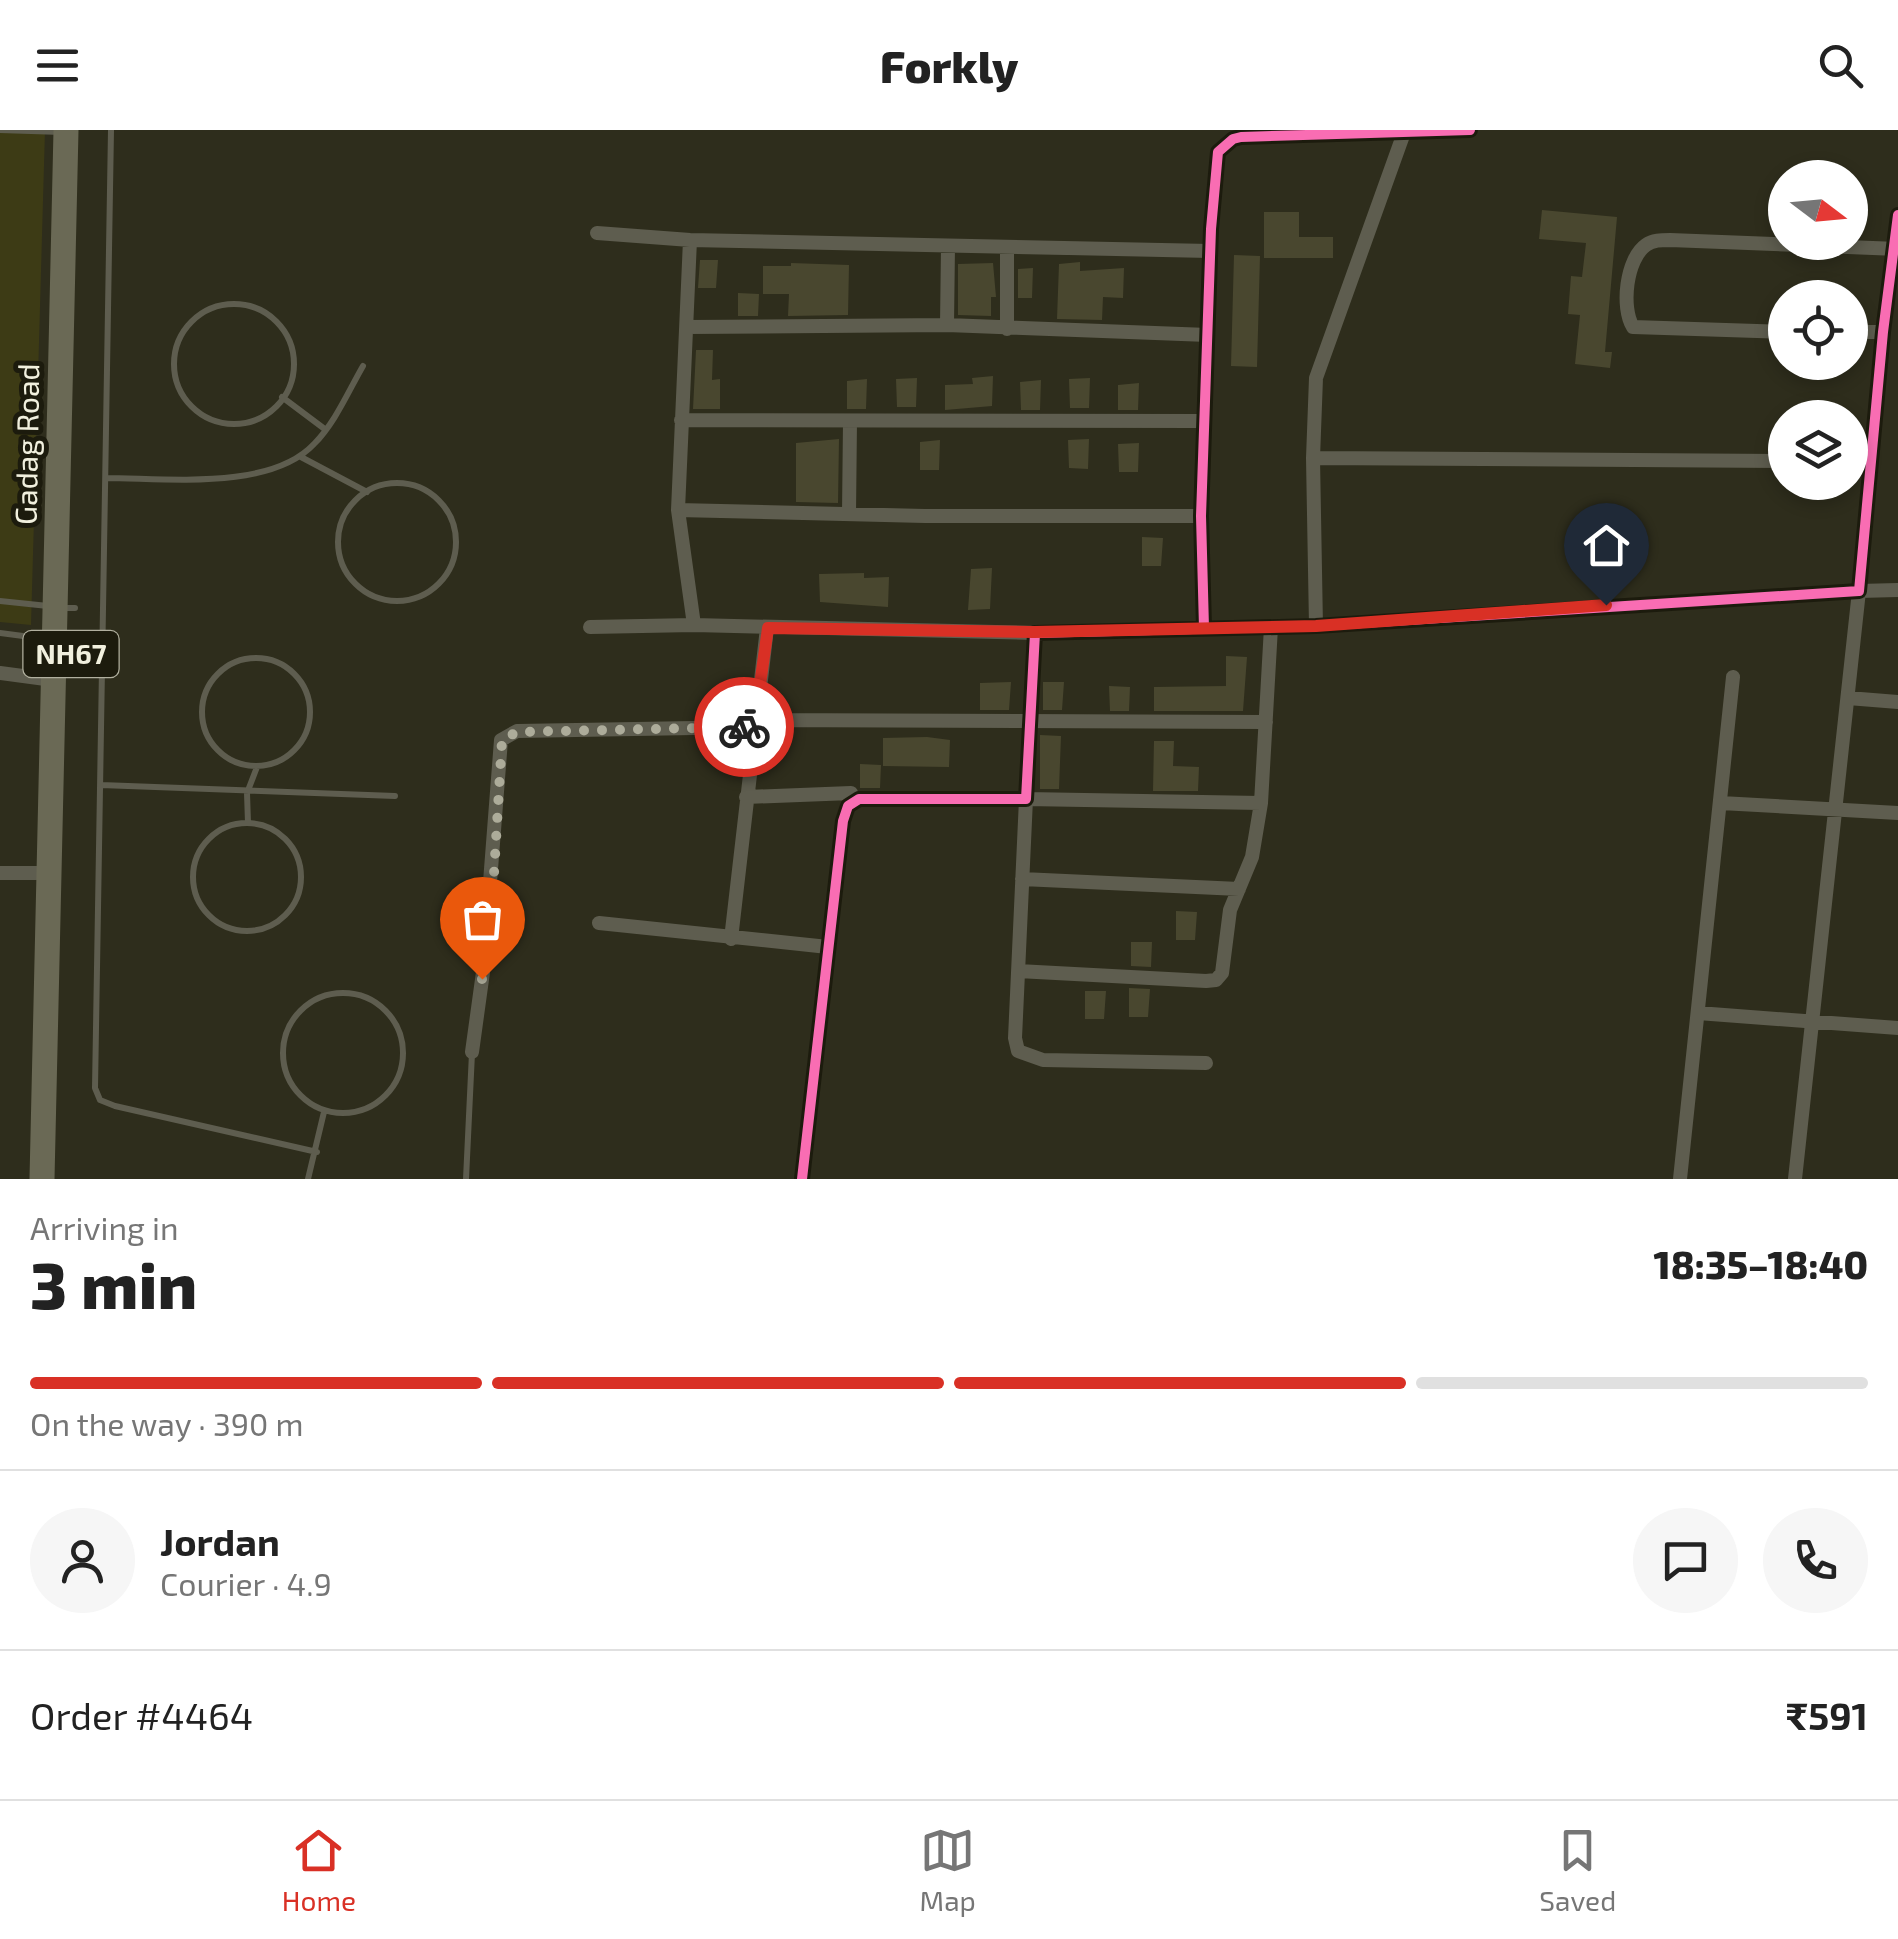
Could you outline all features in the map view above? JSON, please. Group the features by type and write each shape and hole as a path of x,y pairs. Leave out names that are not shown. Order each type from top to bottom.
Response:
{"highway":[{"name":"Gadag Road","path":"59,1179 63,641 74,131"},
{"name":"Gadag Road","path":"42,1179 53,680 63,641"}],"street":[{"path":"1204,628 1201,516 1210,251 1218,152 1233,139 1470,130"},
{"path":"1316,626 1316,378 1404,131"},
{"path":"1795,1179 1898,214"},
{"path":"597,234 690,240 1210,251"},
{"path":"690,240 678,510 694,625"},
{"path":"1768,331 1633,327 1628,315 1629,282 1637,254 1654,241 1670,240 1896,249"},
{"path":"947,325 948,246"},
{"path":"1006,248 1007,328"},
{"path":"687,327 947,325 1208,336"},
{"path":"1868,332 1883,332"},
{"path":"681,420 1204,421"},
{"path":"849,514 850,421"},
{"path":"1313,458 1768,462"},
{"path":"678,510 1201,516"},
{"path":"590,627 694,625 1034,632 1316,626 1898,590"},
{"path":"1018,970 1216,980 1222,973 1230,910 1252,856 1261,803 1271,627"},
{"path":"731,939 768,628"},
{"path":"1034,632 1015,1038 1018,1051 1027,1058 1206,1063"},
{"path":"0,674 53,680"},
{"path":"1680,1179 1733,677"},
{"path":"1848,698 1898,702"},
{"path":"755,720 1266,722"},
{"path":"472,1052 492,907 502,740 517,732 753,727 755,720"},
{"path":"746,797 851,794"},
{"path":"802,1179 842,821 848,806 858,798 1261,803"},
{"path":"1721,803 1898,813"},
{"path":"0,872 47,873"},
{"path":"1022,879 1239,889"},
{"path":"599,923 828,947"},
{"path":"1698,1013 1898,1028"}],"lane":[{"path":"0,130 74,131"},
{"path":"111,130 95,1088 100,1100 317,1152"},
{"path":"234,303 266,312 281,326 293,352 294,372 282,397 273,410 255,421 234,425 215,422 197,412 178,388 173,368 176,346 185,328 214,306 234,303"},
{"path":"106,478 218,478 280,468 301,456 326,430 362,366"},
{"path":"282,397 326,430"},
{"path":"301,456 367,492"},
{"path":"408,483 428,491 443,504 454,530 455,550 448,570 435,586 418,597 397,601 378,598 360,588 342,565 338,545 340,524 349,506 367,492 377,485 408,483"},
{"path":"0,600 66,608"},
{"path":"0,633 63,641"},
{"path":"258,658 285,666 299,678 310,702 310,720 304,738 292,754 276,764 257,767 223,756 206,734 202,716 204,697 222,670 238,661 258,658"},
{"path":"248,823 247,793 257,767"},
{"path":"101,785 395,796"},
{"path":"248,823 275,831 289,843 300,867 294,903 282,918 266,928 248,932 214,921 197,899 193,880 195,862 204,845 229,826 248,823"},
{"path":"355,994 374,1001 390,1015 402,1041 403,1062 396,1082 382,1100 344,1115 324,1112 306,1102 287,1078 282,1057 284,1036 304,1006 323,996 355,994"},
{"path":"466,1179 472,1052"},
{"path":"308,1179 324,1112"}],"shaded area":[{"path":"0,130 45,130 31,625 0,622"}],"building":[{"path":"1542,210 1617,217 1605,352 1612,352 1610,368 1575,364 1580,315 1568,314 1571,276 1582,277 1586,243 1539,239"},
{"path":"1264,212 1299,212 1299,237 1333,237 1333,258 1264,258"},
{"path":"1234,255 1260,256 1257,367 1231,366"},
{"path":"700,260 718,260 716,288 698,288"},
{"path":"1080,262 1080,271 1124,268 1123,298 1103,297 1102,320 1057,319 1059,264"},
{"path":"993,263 996,297 991,297 991,316 958,315 958,264"},
{"path":"849,265 848,315 788,316 789,294 763,294 763,266"},
{"path":"1033,268 1032,298 1018,298 1018,269"},
{"path":"738,293 759,294 758,316 738,316"},
{"path":"696,350 713,350 712,380 720,379 720,409 693,409"},
{"path":"993,376 992,406 945,410 945,385 973,384 972,378"},
{"path":"917,378 916,407 897,407 896,379"},
{"path":"1090,378 1089,408 1070,408 1069,379"},
{"path":"867,379 866,409 847,409 847,381"},
{"path":"1041,380 1040,410 1021,410 1020,382"},
{"path":"1139,383 1138,410 1118,410 1118,385"},
{"path":"839,439 838,503 796,502 796,443"},
{"path":"1089,439 1088,469 1069,468 1068,440"},
{"path":"940,440 939,470 920,470 920,442"},
{"path":"1139,443 1138,472 1119,472 1118,444"},
{"path":"1142,537 1163,538 1161,566 1142,566"},
{"path":"992,568 990,609 968,610 971,569"},
{"path":"864,573 864,578 889,577 888,607 820,602 819,574"},
{"path":"1226,656 1247,657 1243,711 1154,711 1154,687 1226,686"},
{"path":"1011,682 1009,710 980,710 980,683"},
{"path":"1043,682 1064,682 1062,710 1043,710"},
{"path":"1109,686 1130,687 1129,711 1110,711"},
{"path":"1040,735 1061,736 1059,789 1040,789"},
{"path":"883,738 950,740 949,767 883,766"},
{"path":"1154,741 1174,741 1173,766 1199,767 1198,791 1153,791"},
{"path":"860,764 881,765 880,788 860,788"},
{"path":"1176,911 1197,912 1195,940 1176,940"},
{"path":"1131,942 1152,942 1151,967 1131,966"},
{"path":"1129,988 1150,989 1148,1017 1129,1017"},
{"path":"1085,991 1106,991 1104,1019 1085,1019"}],"cycle path":[{"path":"1204,628 1201,516 1211,229 1218,152 1241,137 1470,130"},
{"path":"802,1179 843,821 848,806 859,799 1026,799 1035,633 1316,626 1859,591 1898,215"}],"way so far":[{"path":"482,979 492,907 489,894 502,740 517,732 744,727"}],"route":[{"path":"744,727 753,727 755,720 768,628 1034,632 1316,626 1606,605"}]}
